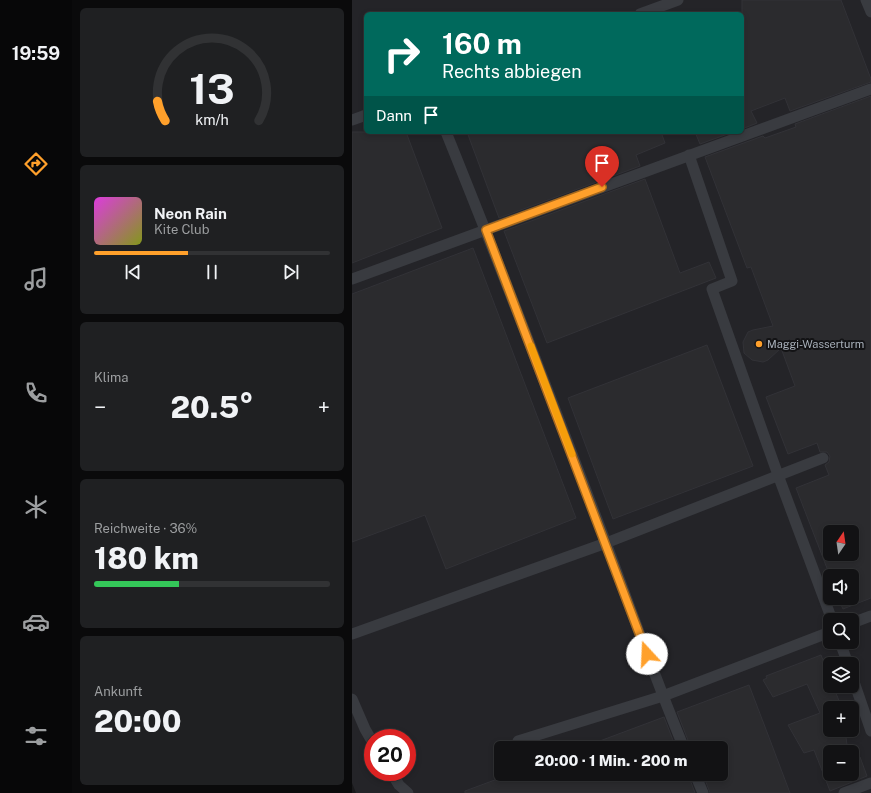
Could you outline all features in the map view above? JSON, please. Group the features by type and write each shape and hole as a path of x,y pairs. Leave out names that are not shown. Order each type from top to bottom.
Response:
{"lane":[{"path":"645,12 678,0"},
{"path":"866,0 871,12"},
{"path":"352,279 871,89"},
{"path":"352,120 364,116"},
{"path":"447,134 486,230 681,741"},
{"path":"689,156 732,281 712,289 778,475 829,613"},
{"path":"352,634 606,543 823,458"},
{"path":"859,620 871,616"},
{"path":"518,741 663,696 823,635"},
{"path":"858,693 871,731"},
{"path":"352,699 365,729"},
{"path":"396,781 408,793"},
{"path":"698,781 703,793"},
{"path":"844,793 871,783"}],"shaded area":[{"path":"352,0 871,0 871,793 356,793 352,783"}],"building":[{"path":"742,0 841,0 871,82 790,111 785,98 751,111 757,123 744,128 744,12 742,12"},
{"path":"871,96 871,598 859,603 859,569 827,569 824,561 859,561 859,525 823,525 823,558 796,488 829,475 825,465 829,462 830,456 827,452 820,452 817,443 788,454 766,397 795,386 781,348 768,360 763,362 752,360 744,353 743,342 748,332 773,326 751,267 747,268 705,157 763,136 765,138 796,127 795,124"},
{"path":"352,132 364,132 364,134 407,134 442,228 352,263"},
{"path":"468,134 662,134 665,143 636,155 640,166 499,218"},
{"path":"696,134 728,134 700,144"},
{"path":"645,179 680,273 709,262 716,278 547,343 504,231"},
{"path":"473,248 576,518 446,569 425,515 352,542 352,294"},
{"path":"707,345 753,466 613,519 568,398"},
{"path":"841,605 853,605 843,609"},
{"path":"821,655 823,660 823,693 836,693 839,701 823,701 823,737 846,737 847,745 823,745 823,773 814,750 804,753 788,725 820,713 807,684 773,697 763,680 767,678 766,676"},
{"path":"749,685 790,793 710,793 706,781 728,781 728,741 688,741 677,712"},
{"path":"664,717 673,741 600,741"},
{"path":"859,757 860,757 867,776 859,779"},
{"path":"494,780 691,781 695,793 465,793 465,791"},
{"path":"826,781 855,781 830,791"}],"slow traffic":[{"path":"531,346 572,454"}],"place":[{"name":"Maggi-Wasserturm","path":"759,344"}],"route":[{"path":"602,187 486,230 647,654"}]}
